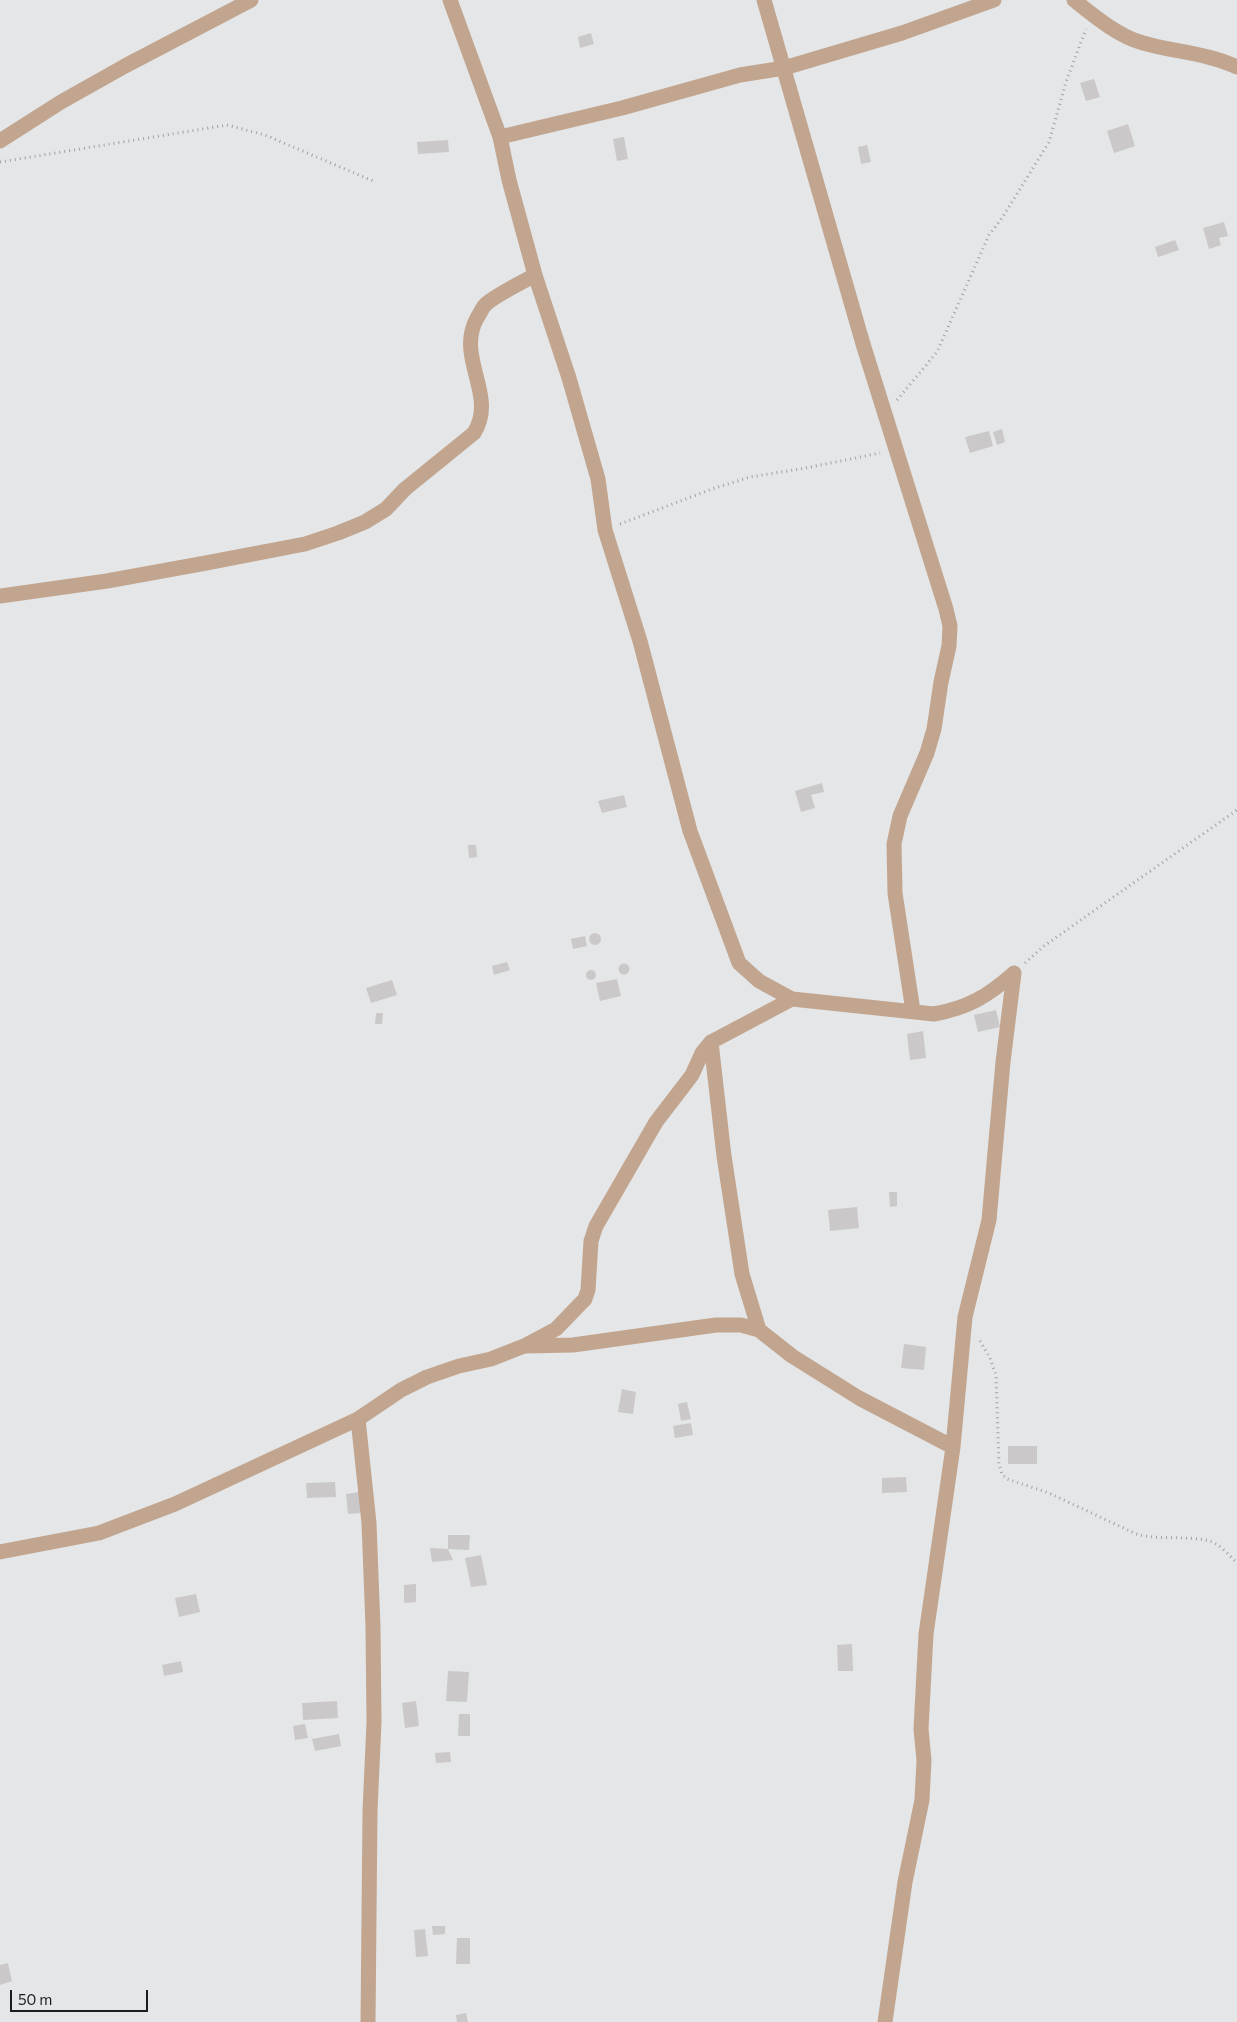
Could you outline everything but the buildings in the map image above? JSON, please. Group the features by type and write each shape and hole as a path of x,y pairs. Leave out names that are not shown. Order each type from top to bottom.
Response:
{"street":[{"path":"0,142 77,93 251,0"},
{"path":"450,0 500,137 509,180 535,275 569,378 598,479 605,530 640,641 690,831 736,957 743,968 759,981 792,999 934,1014 954,1010 981,999 1014,974"},
{"path":"764,0 895,450 950,626 949,646 934,729 927,753 900,816 894,844 895,893 913,1011"},
{"path":"500,137 622,108 740,75 784,68 902,33 994,0"},
{"path":"1074,0 1092,14 1142,43 1201,55 1237,67"},
{"path":"0,596 107,581 305,544 365,522 386,509 405,489 474,433 480,423 482,410 480,391 470,353 470,338 474,324 485,305 535,275"},
{"path":"885,2022 905,1882 922,1800 924,1760 921,1729 926,1634 953,1447 965,1317 989,1220 1003,1062 1014,974"},
{"path":"0,1552 99,1533 175,1504 358,1419 402,1390 427,1377 459,1366 491,1359 524,1346 556,1329 585,1300 588,1290 591,1241 596,1226 656,1122 692,1075 702,1054 711,1042 792,999"},
{"path":"711,1042 724,1156 742,1274 759,1330"},
{"path":"524,1346 582,1344 716,1325 742,1325 759,1330 792,1356 859,1398 953,1447"},
{"path":"358,1419 369,1523 373,1627 374,1722 370,1810 368,2022"}],"path":[{"path":"885,414 937,352 985,241 1049,142 1066,82 1092,14"},
{"path":"0,162 227,125 265,135 373,181"},
{"path":"605,530 712,489 750,477 895,450"},
{"path":"1014,974 1044,946 1237,810"},
{"path":"965,1317 990,1358 996,1375 998,1464 1007,1479 1049,1493 1136,1534 1151,1538 1207,1540 1220,1547 1237,1563"}]}
